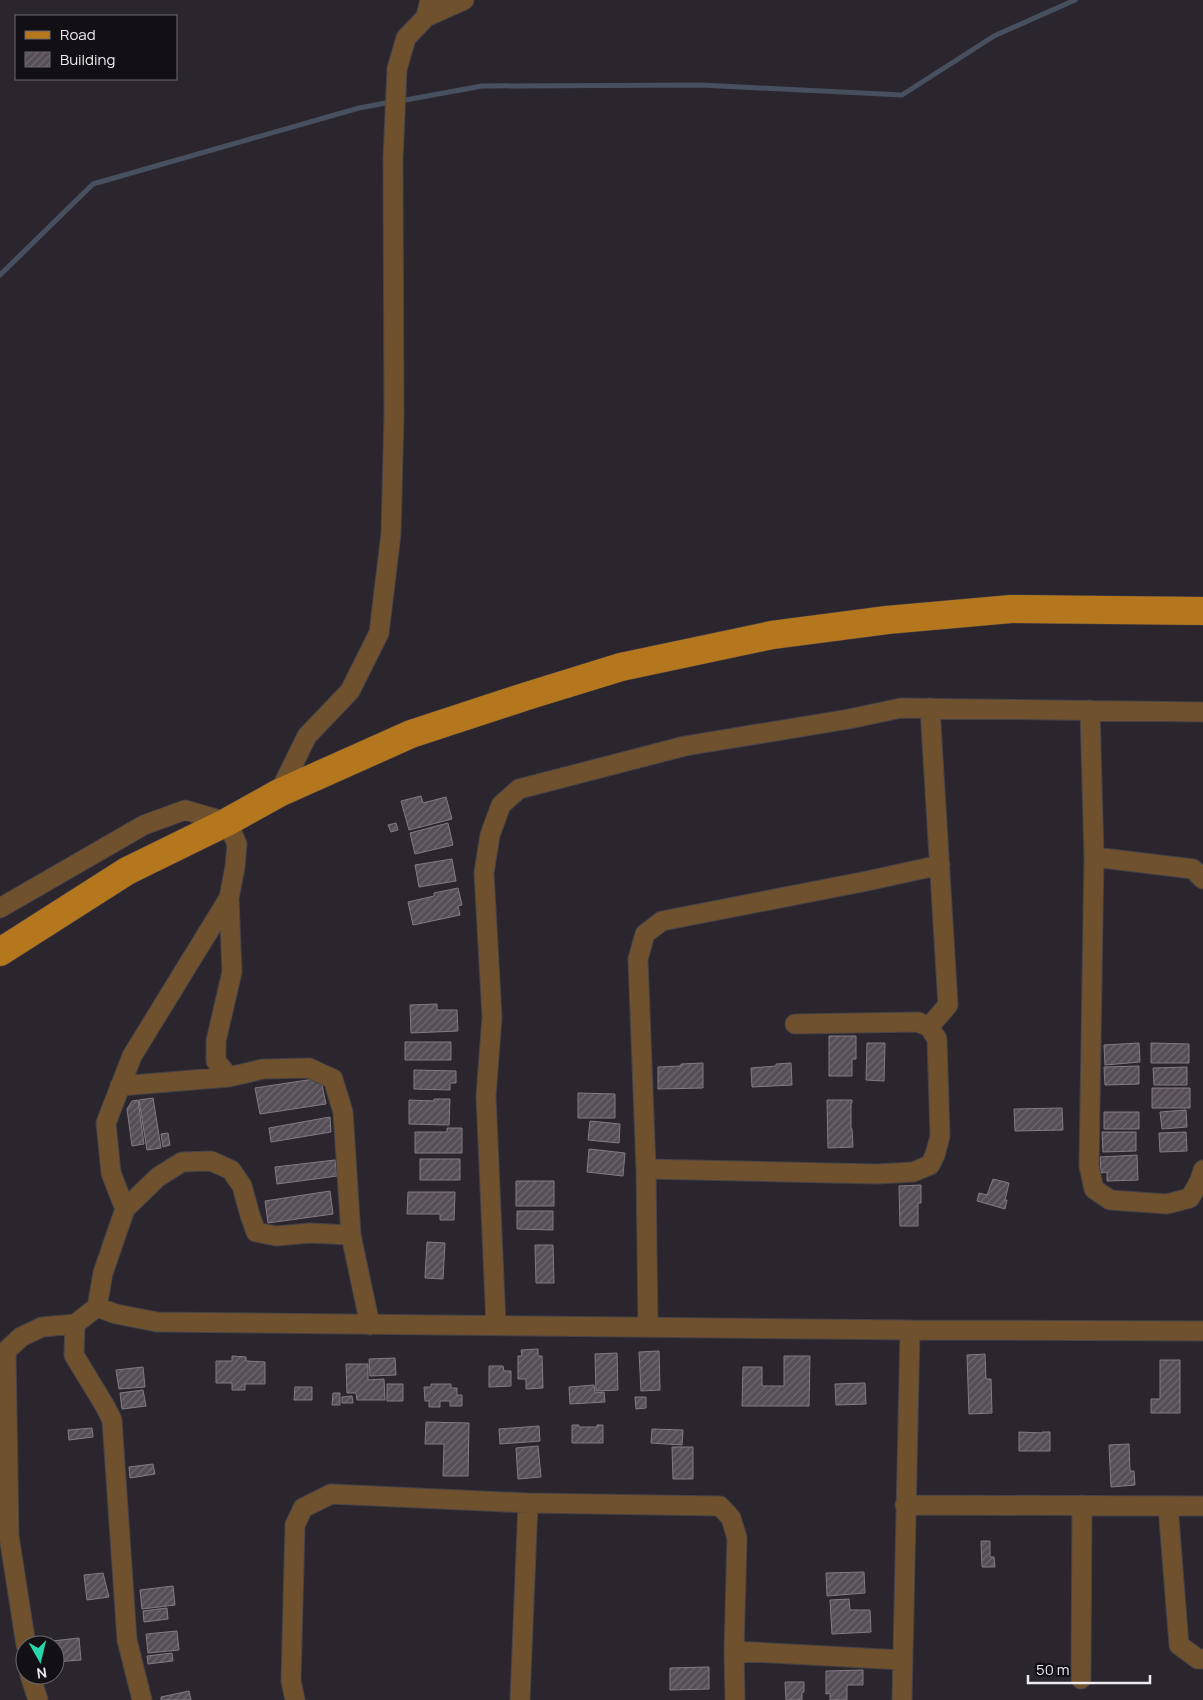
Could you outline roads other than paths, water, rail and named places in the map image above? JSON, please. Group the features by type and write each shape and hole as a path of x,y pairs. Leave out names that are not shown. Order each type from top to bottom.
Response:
{"main road":[{"path":"0,952 127,871 227,822 279,793 412,734 621,667 772,635 886,620 1011,609 1203,611"}],"street":[{"path":"279,793 307,736 350,691 379,633 391,534 394,415 393,159 397,69 406,38 428,9 464,0"},
{"path":"496,1325 486,1096 492,1017 484,873 490,835 501,805 519,789 685,746 849,719 902,708 1203,712"},
{"path":"929,1027 948,1005 930,708"},
{"path":"1090,710 1094,857 1089,1166 1094,1189 1110,1200 1167,1204 1190,1198 1203,1170"},
{"path":"0,908 144,825 185,810 227,822 236,844 235,867 229,898 232,972 216,1041 216,1061 230,1077"},
{"path":"1094,857 1193,868 1203,879"},
{"path":"648,1327 646,1169 638,959 645,934 662,921 940,865"},
{"path":"125,1209 111,1173 106,1123 132,1056 229,898"},
{"path":"646,1169 877,1174 913,1172 930,1166 940,1136 937,1040 929,1027 918,1022 795,1024"},
{"path":"120,1086 230,1077 263,1069 308,1068 333,1079 343,1112 351,1235 370,1324"},
{"path":"24,1635 9,1536 6,1351 21,1337 42,1327 75,1324 97,1307 103,1274 125,1209 158,1177 182,1162 212,1161 231,1170 242,1186 256,1232 276,1236 310,1233 351,1235"},
{"path":"97,1307 116,1314 157,1322 910,1330 1203,1331"},
{"path":"75,1324 74,1355 112,1420 127,1640 142,1700"},
{"path":"902,1700 910,1330"},
{"path":"295,1700 291,1681 295,1525 303,1508 331,1494 528,1503 720,1506 731,1518 737,1538 734,1651 735,1700"},
{"path":"520,1700 528,1503"},
{"path":"905,1505 1203,1506"},
{"path":"1081,1679 1082,1506"},
{"path":"1168,1506 1179,1645 1198,1659 1203,1659"},
{"path":"734,1651 902,1660"},
{"path":"33,1685 38,1700"}],"waterway":[{"path":"400,101 482,86 701,85 902,95 994,36 1075,0"},
{"path":"0,275 93,184 359,108 391,102"}]}
